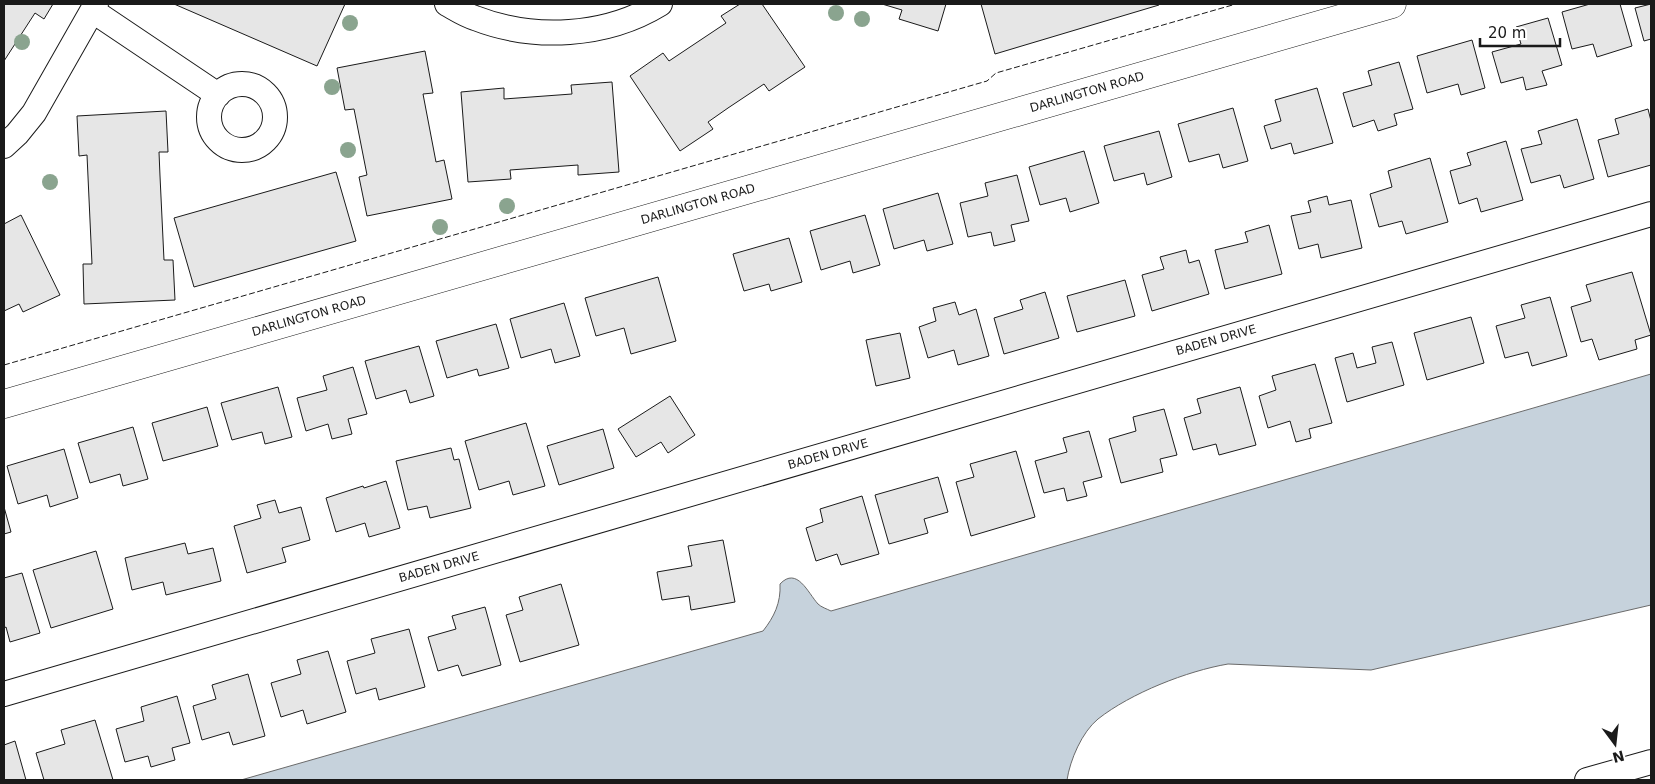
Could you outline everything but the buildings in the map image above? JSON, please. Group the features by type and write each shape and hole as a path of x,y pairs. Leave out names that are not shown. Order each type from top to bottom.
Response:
{"street":[{"path":"447,4 473,18 499,26 524,30 563,32 614,25 643,14 660,4"},
{"name":"DARLINGTON ROAD","path":"4,404 1352,9 1392,4"},
{"path":"4,146 17,134 34,113 95,7 218,95"},
{"name":"BADEN DRIVE","path":"4,694 1651,214"},
{"path":"1587,780 1651,762"}],"shaded area":[{"path":"1651,374 1651,605 1371,670 1228,664 1195,672 1160,684 1126,700 1098,719 1082,739 1071,764 1067,780 241,780 763,631 776,609 780,584 786,579 792,578 802,583 818,604 831,611"}],"fence":[{"path":"4,365 987,81 996,73 1236,4"}]}
